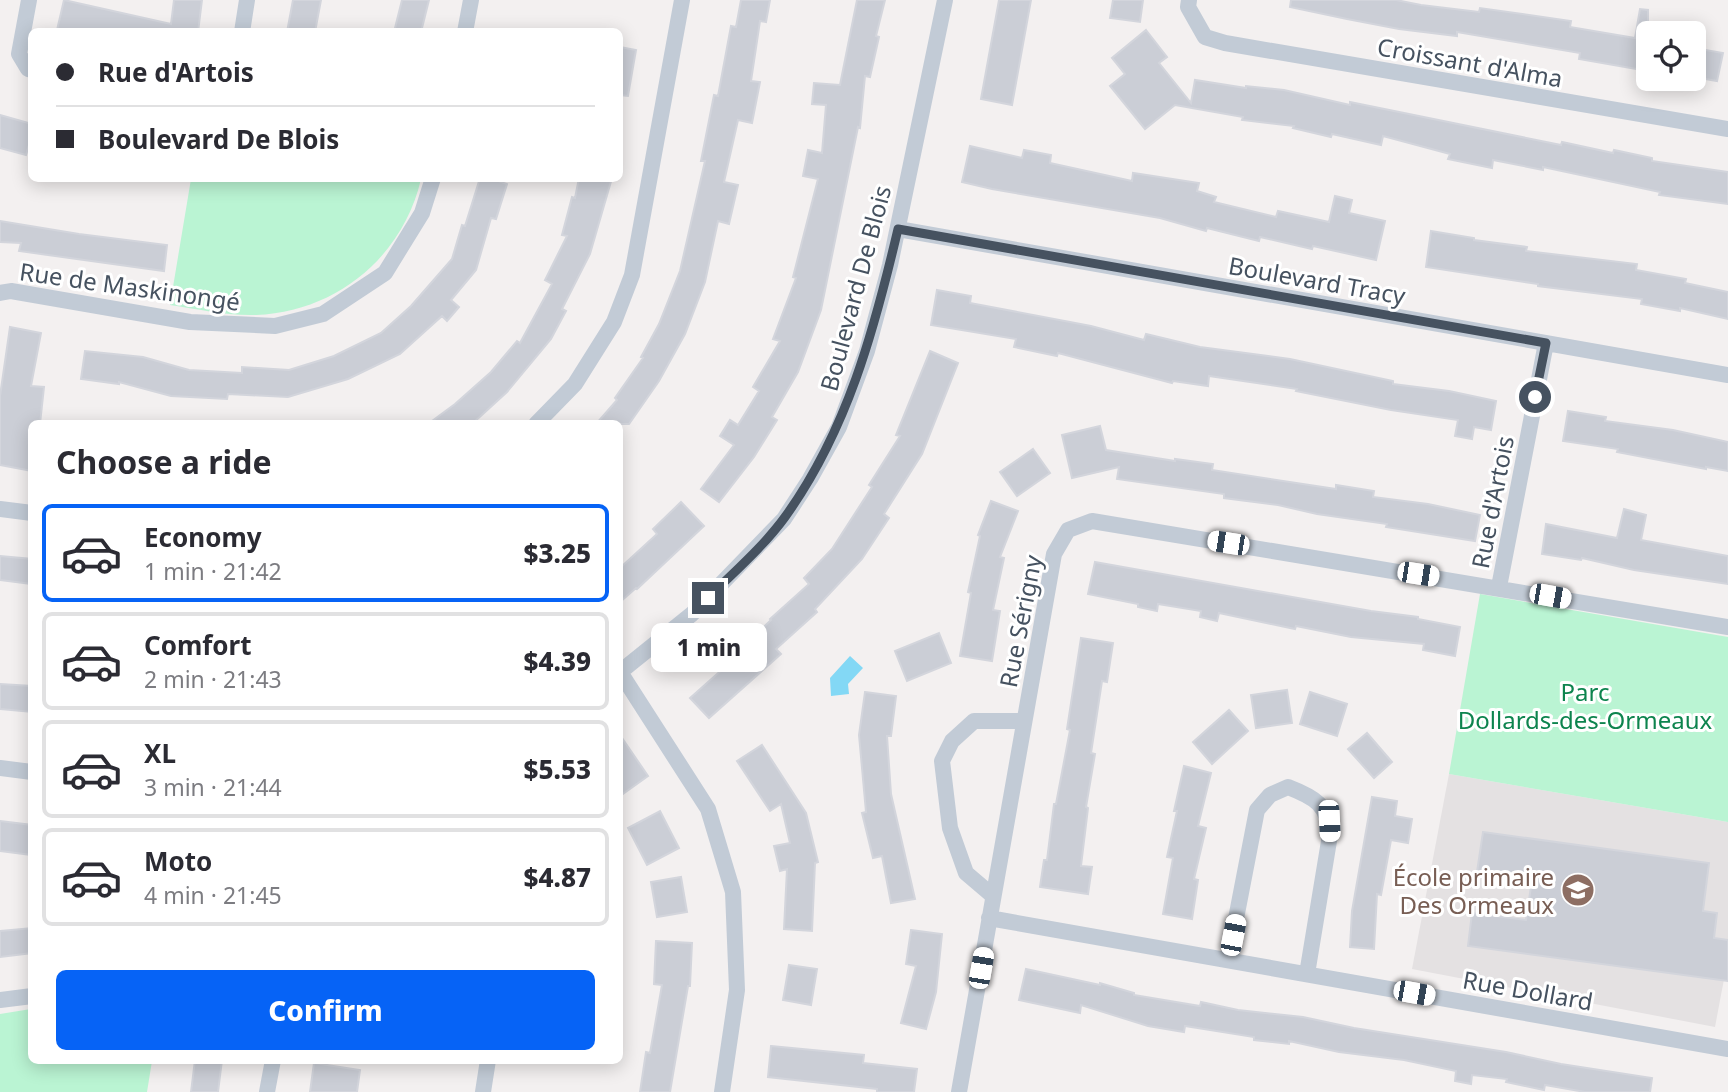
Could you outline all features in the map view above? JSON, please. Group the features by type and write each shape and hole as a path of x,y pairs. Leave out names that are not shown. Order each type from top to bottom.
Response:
{"street":[{"path":"28,69 19,54 29,0"},
{"path":"243,28 247,0"},
{"path":"466,28 471,0"},
{"path":"540,420 575,384 614,322 632,275 682,0"},
{"name":"Boulevard De Blois","path":"623,670 692,614 784,519 839,427 863,362 898,229 945,0"},
{"name":"Croissant d'Alma","path":"1189,0 1188,6 1205,37 1225,43 1728,129"},
{"name":"Rue de Maskinongé","path":"0,293 11,290 190,322 275,326 323,314 384,273 422,213 432,182"},
{"name":"Boulevard Tracy","path":"898,229 1728,375"},
{"name":"Rue d'Artois","path":"1499,587 1546,343"},
{"path":"0,509 28,512"},
{"name":"Rue Sérigny","path":"959,1092 1054,554 1068,530 1092,521 1728,627"},
{"path":"623,677 708,809 733,892 737,990 722,1092"},
{"name":"Rue Sérigny","path":"993,895 966,873 950,828 942,761 952,741 974,722 1024,721"},
{"path":"0,768 28,772"},
{"path":"1228,960 1257,810 1270,795 1288,787 1308,794 1317,802 1329,821 1330,835 1307,974"},
{"name":"Rue Dollard","path":"989,918 1728,1049"},
{"path":"0,1000 28,996"},
{"path":"267,1092 272,1064"},
{"path":"483,1092 487,1064"}],"shaded area":[{"name":"École primaire Des Ormeaux","path":"1449,774 1728,822 1728,958 1715,1027 1412,969"}],"green space":[{"path":"190,182 420,182 412,207 399,233 382,256 362,275 339,291 313,303 256,315 170,305"},
{"name":"Parc Dollards-des-Ormeaux","path":"1480,594 1728,637 1728,822 1449,774"},
{"path":"28,1009 28,1064 152,1064 147,1092 0,1092 0,1014"}],"water":[{"path":"850,656 863,668 848,684 849,694 831,696 830,678"}],"building":[{"path":"64,0 171,24 174,0 202,0 198,28 57,28"},
{"path":"293,0 321,0 316,28 288,28"},
{"path":"402,0 429,0 422,28 395,28"},
{"path":"741,0 770,0 766,22 760,21 751,81 760,82 752,123 738,120 724,182 738,185 729,224 718,221 705,282 685,334 659,381 629,424 623,424 623,420 600,420 617,400 615,398 643,358 641,357 659,324 680,271 705,161 701,161 714,95 718,96 731,26 736,27"},
{"path":"857,0 885,0 870,77 865,76 860,128 858,127 821,310 798,372 772,417 777,420 754,457 719,502 701,489 734,445 720,436 730,420 738,425 759,391 753,387 780,341 773,339 796,278 793,277 818,179 803,176 808,150 822,153 826,105 812,104 814,83 840,85"},
{"path":"999,0 1031,0 1012,105 981,99"},
{"path":"1113,0 1143,0 1140,22 1110,18"},
{"path":"1291,0 1396,0 1571,21 1570,27 1635,38 1636,32 1636,69 1579,59 1580,53 1457,32 1457,36 1399,29 1290,7"},
{"path":"1640,9 1648,10 1648,21 1638,21"},
{"path":"1146,30 1167,57 1159,63 1191,103 1195,80 1246,88 1284,90 1561,145 1562,142 1613,153 1614,150 1652,158 1652,161 1728,172 1728,204 1659,195 1660,192 1543,167 1543,170 1493,160 1492,168 1448,159 1450,154 1383,136 1381,145 1175,105 1145,129 1110,86 1125,74 1112,58"},
{"path":"623,48 636,50 628,96 623,95"},
{"path":"1706,50 1723,53 1717,81 1706,79"},
{"path":"0,115 28,123 26,155 0,148"},
{"path":"970,146 1022,158 1024,150 1051,155 1050,163 1132,181 1133,173 1199,183 1197,191 1216,197 1214,202 1276,217 1278,211 1329,222 1335,196 1352,200 1349,213 1385,221 1376,260 1260,237 1259,241 1207,228 1206,231 1160,218 962,182"},
{"path":"479,182 507,184 496,219 491,218 476,270 451,300 459,307 447,321 442,316 400,354 348,379 288,397 228,394 227,399 171,396 119,382 81,379 85,351 143,357 189,370 242,373 242,367 289,370 334,356 381,333 411,306 452,259 462,225 465,226"},
{"path":"578,182 611,182 590,254 562,309 566,311 551,339 507,392 476,420 433,420 491,372 517,341 520,343 552,284 545,280 567,236 562,235 572,197 575,198"},
{"path":"0,221 167,245 164,271 19,251 21,243 0,242"},
{"path":"1431,231 1527,247 1526,251 1637,264 1636,270 1686,279 1685,283 1728,292 1728,319 1680,308 1680,311 1641,304 1642,299 1538,286 1426,267"},
{"path":"937,290 971,296 970,303 1091,326 1144,340 1146,334 1200,347 1290,359 1393,381 1393,384 1449,391 1496,401 1491,430 1474,427 1472,439 1455,436 1458,420 1391,410 1296,391 1297,389 1209,376 1208,386 1172,383 1058,353 1057,356 1014,347 1016,339 931,325"},
{"path":"10,327 41,333 31,386 44,387 40,420 28,420 28,470 0,465 0,396"},
{"path":"930,351 958,363 922,454 884,514 889,518 862,559 815,609 817,612 776,649 781,654 709,718 690,698 734,659 732,657 770,619 809,584 804,578 832,549 872,487 869,485 900,436 896,435"},
{"path":"1568,411 1606,417 1605,421 1673,430 1728,442 1728,471 1563,441"},
{"path":"1100,426 1106,450 1213,464 1212,470 1336,489 1336,485 1374,491 1373,497 1428,504 1480,515 1475,541 1386,527 1387,524 1317,514 1278,505 1224,498 1224,494 1117,479 1119,467 1072,478 1062,435"},
{"path":"1033,449 1050,473 1017,496 1000,472"},
{"path":"991,501 1018,511 1000,557 1004,558 993,610 1000,611 992,661 960,656 971,593 968,592 980,536 978,535"},
{"path":"681,502 704,526 623,599 623,565 657,534 653,529"},
{"path":"1624,509 1646,515 1641,540 1728,556 1728,584 1634,570 1582,558 1542,554 1546,524 1617,538"},
{"path":"0,556 28,559 28,584 0,580"},
{"path":"1095,562 1418,617 1460,627 1455,656 1423,650 1424,644 1351,637 1296,626 1295,629 1219,613 1217,621 1200,617 1201,611 1158,604 1157,611 1138,607 1138,604 1088,594"},
{"path":"939,633 951,663 907,681 895,651"},
{"path":"1081,638 1113,643 1107,682 1102,681 1091,753 1095,754 1086,807 1081,866 1092,867 1088,894 1040,887 1070,730 1067,729"},
{"path":"0,684 28,686 28,712 0,709"},
{"path":"1287,690 1292,723 1256,728 1251,695"},
{"path":"865,692 896,696 891,736 887,736 891,794 915,899 891,903 882,856 873,858 862,813 866,812 859,735"},
{"path":"1310,692 1347,704 1337,736 1300,724"},
{"path":"1229,710 1248,731 1212,764 1193,742"},
{"path":"1367,733 1392,762 1374,778 1348,749"},
{"path":"623,739 648,776 623,794"},
{"path":"762,745 806,813 818,862 815,863 812,931 784,929 787,869 780,871 774,846 790,843 781,804 770,811 737,761"},
{"path":"1184,766 1211,773 1198,826 1206,828 1194,879 1198,880 1192,919 1163,914 1173,858 1167,857"},
{"path":"1372,797 1397,801 1395,816 1412,819 1408,843 1391,840 1381,895 1377,894 1374,949 1350,947 1352,911"},
{"path":"660,811 679,848 647,865 628,828"},
{"path":"0,821 28,824 28,854 0,851"},
{"path":"1483,832 1709,863 1703,911 1717,913 1714,938 1728,940 1728,981 1468,946 1472,913 1526,920 1532,880 1477,872"},
{"path":"681,877 687,912 657,917 651,882"},
{"path":"28,928 28,954 0,957 0,931"},
{"path":"911,930 942,934 936,992 926,1029 901,1023 916,966 906,964"},
{"path":"656,941 692,943 690,986 670,1092 640,1092 646,1052 650,1053 662,985 654,984"},
{"path":"789,965 817,969 811,1005 783,1000"},
{"path":"1026,969 1100,983 1134,995 1200,1006 1201,1002 1238,1010 1303,1017 1652,1078 1650,1092 1585,1092 1545,1085 1544,1090 1506,1082 1507,1079 1472,1075 1471,1084 1455,1081 1456,1071 1404,1060 1339,1052 1289,1041 1289,1044 1254,1040 1254,1037 1185,1026 1184,1032 1148,1026 1081,1005 1080,1013 1019,1000"},
{"path":"771,1046 864,1055 863,1063 917,1069 914,1092 877,1092 877,1089 768,1077"},
{"path":"194,1064 222,1064 218,1092 191,1092"},
{"path":"314,1064 360,1070 357,1092 310,1092"}],"place":[{"name":"École primaire Des Ormeaux","path":"1578,890"}],"route":[{"path":"708,598 784,519 839,427 867,351 898,229 1546,343 1535,397"}]}
